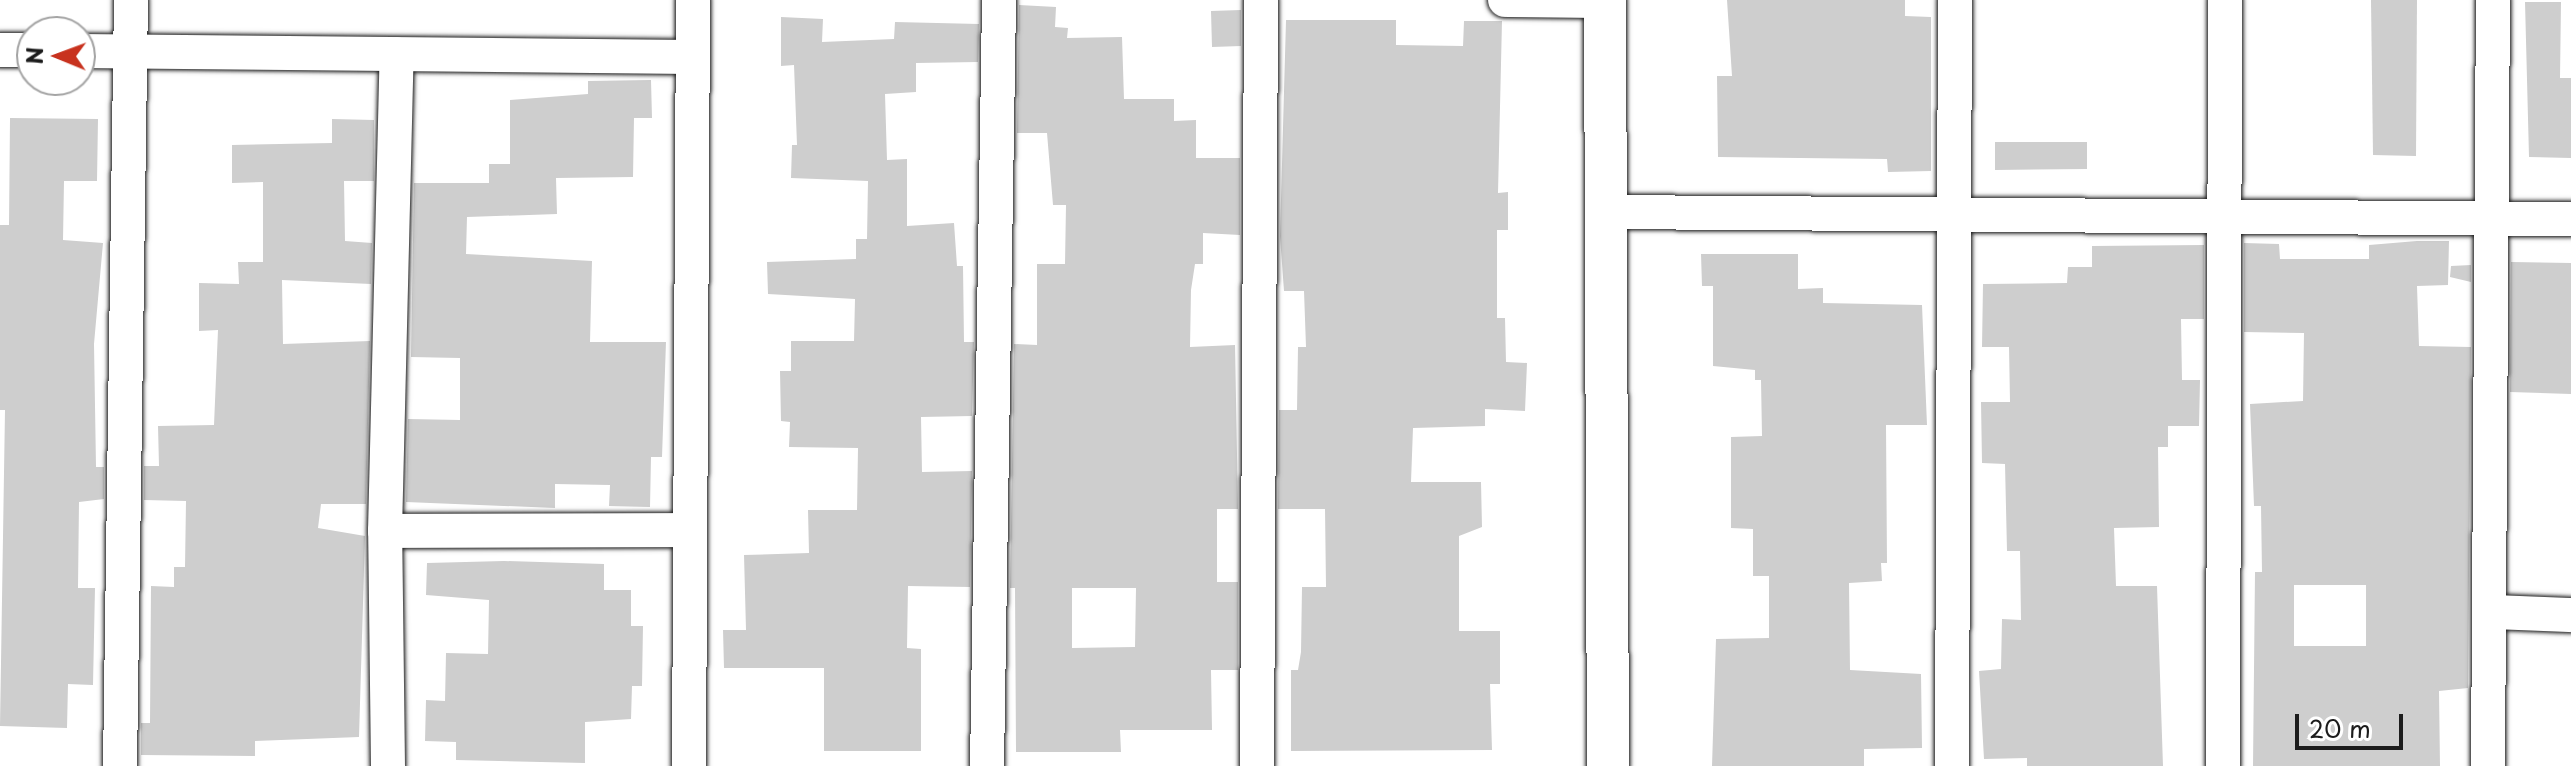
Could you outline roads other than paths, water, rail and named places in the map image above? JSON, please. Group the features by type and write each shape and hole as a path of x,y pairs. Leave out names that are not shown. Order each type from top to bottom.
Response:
{"street":[{"path":"120,766 131,0"},
{"path":"689,766 693,0"},
{"path":"987,766 999,0"},
{"path":"1257,766 1261,0"},
{"path":"1505,0 1605,1 1608,766"},
{"path":"1952,766 1955,0"},
{"path":"2223,766 2225,0"},
{"path":"2488,766 2492,612 2493,0"},
{"path":"96,51 692,57"},
{"path":"388,766 385,531 397,54"},
{"path":"1606,212 2571,219"},
{"path":"385,531 688,530"},
{"path":"2492,612 2571,615"}]}
